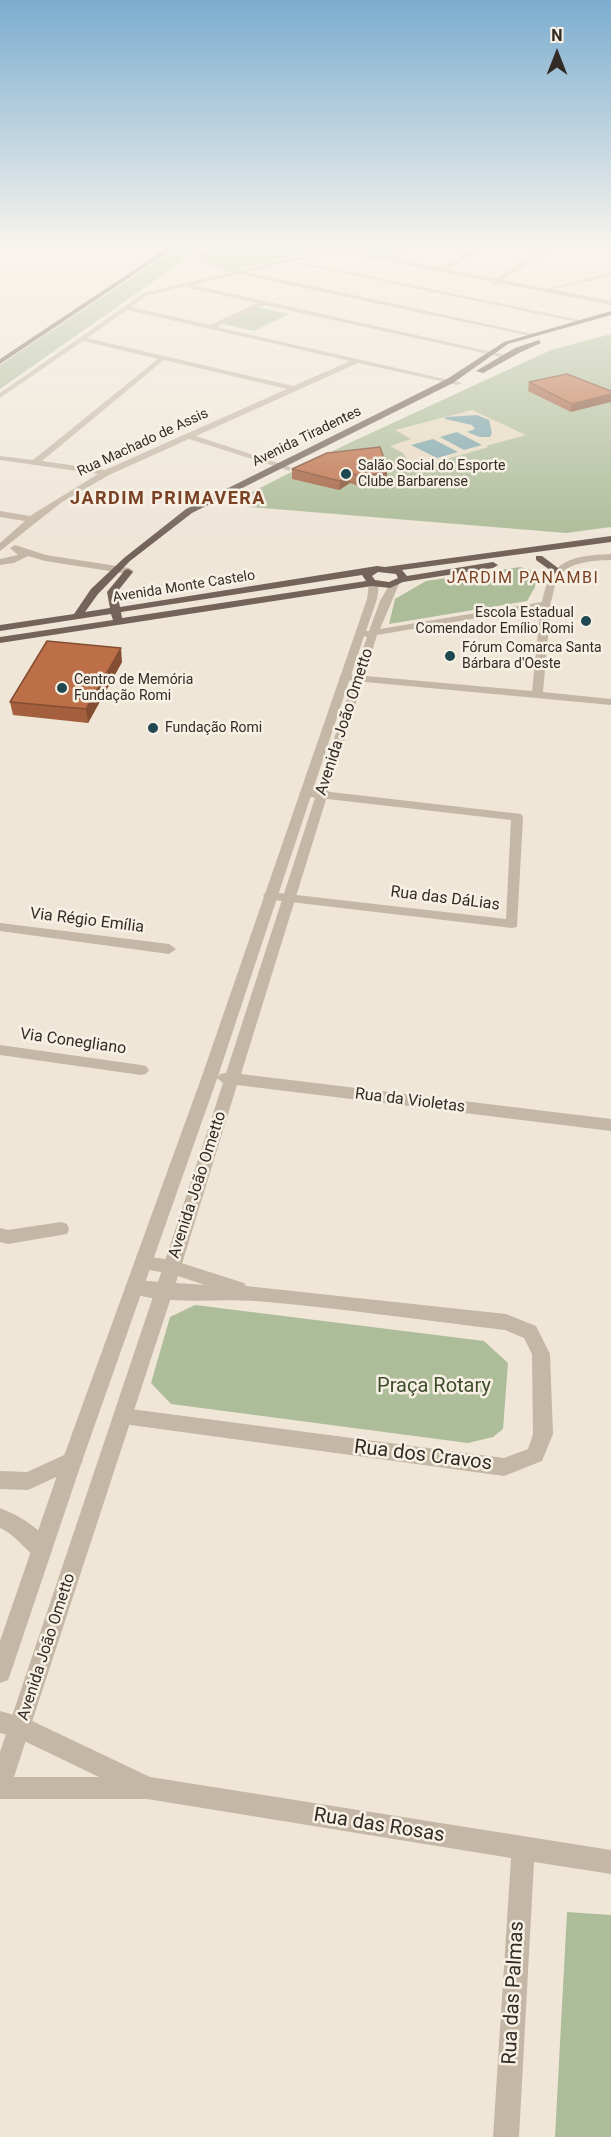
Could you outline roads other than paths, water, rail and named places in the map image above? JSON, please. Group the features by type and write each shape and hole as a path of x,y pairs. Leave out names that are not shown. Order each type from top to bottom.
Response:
{"main road":[{"path":"0,362 24,346"},
{"name":"Avenida Tiradentes","path":"454,382 502,346"},
{"name":"Avenida Tiradentes","path":"79,622 89,599 117,570 178,517 282,468 506,356 532,346"},
{"name":"Avenida Tiradentes","path":"117,617 112,592 129,571 188,519 282,468"},
{"path":"389,569 611,539"},
{"path":"398,582 611,547"},
{"path":"539,558 557,571"},
{"path":"389,569 399,572 402,578 398,582"},
{"name":"Avenida Monte Castelo","path":"117,617 389,569"},
{"path":"372,571 366,578 373,584"},
{"name":"Avenida Monte Castelo","path":"0,640 79,622 398,582"},
{"path":"47,622 89,599"},
{"name":"Avenida Monte Castelo","path":"0,628 47,622 79,622"}],"street":[{"path":"0,396 72,346"},
{"path":"111,346 294,389"},
{"path":"297,346 454,382"},
{"path":"458,346 506,356"},
{"path":"35,463 163,358"},
{"name":"Rua Machado de Assis","path":"0,549 32,519 59,500 106,473 358,360"},
{"path":"189,436 282,468"},
{"path":"0,458 106,473"},
{"path":"0,514 32,519"},
{"path":"14,535 19,552"},
{"path":"0,549 129,571"},
{"path":"0,562 19,552"},
{"path":"537,695 546,604 553,577 557,571 576,562 611,556"},
{"name":"Avenida João Ometto","path":"0,1672 210,1077 270,896 313,794 351,678 373,633 385,601 398,582"},
{"name":"Avenida João Ometto","path":"351,678 358,635 372,599 373,584"},
{"path":"358,635 546,604"},
{"path":"351,678 611,702"},
{"name":"Avenida João Ometto","path":"0,1787 10,1724 123,1417 172,1267 290,898 313,794"},
{"name":"Rua das DáLias","path":"270,896 512,924 517,817 313,794"},
{"name":"Via Régio Emília","path":"0,927 169,949"},
{"name":"Via Conegliano","path":"0,1050 141,1070"},
{"name":"Rua da Violetas","path":"210,1077 611,1125"},
{"path":"0,1235 8,1237 61,1229"},
{"name":"Rua dos Cravos","path":"143,1263 172,1267 255,1294"},
{"name":"Rua dos Cravos","path":"123,1417 504,1467 535,1455 543,1434 541,1354 530,1332 506,1322 255,1294 164,1291 134,1287"},
{"path":"0,1480 28,1481 73,1460"},
{"path":"0,1518 20,1527 42,1550"},
{"name":"Rua das Rosas","path":"10,1724 147,1788"},
{"name":"Rua das Rosas","path":"0,1787 147,1788 611,1862"},
{"name":"Rua das Palmas","path":"506,2137 523,1849"}],"water":[{"path":"477,415 489,420 492,433 490,437 480,437 467,432 475,429 472,425 445,419 446,417"},
{"path":"457,432 482,445 464,450 440,437"},
{"path":"433,439 458,452 437,458 411,445"}],"place":[{"name":"Salão Social do Esporte Clube Barbarense","path":"346,474"},
{"name":"Escola Estadual Comendador Emílio Romi","path":"586,621"},
{"name":"Fórum Comarca Santa Bárbara d'Oeste","path":"450,656"},
{"name":"Centro de Memória Fundação Romi","path":"62,688"},
{"name":"Fundação Romi","path":"153,728"}],"district":[{"name":"JARDIM PRIMAVERA","path":"168,499"},
{"name":"JARDIM PANAMBI","path":"523,579"}],"park label":[{"name":"Praça Rotary","path":"434,1387"}]}
